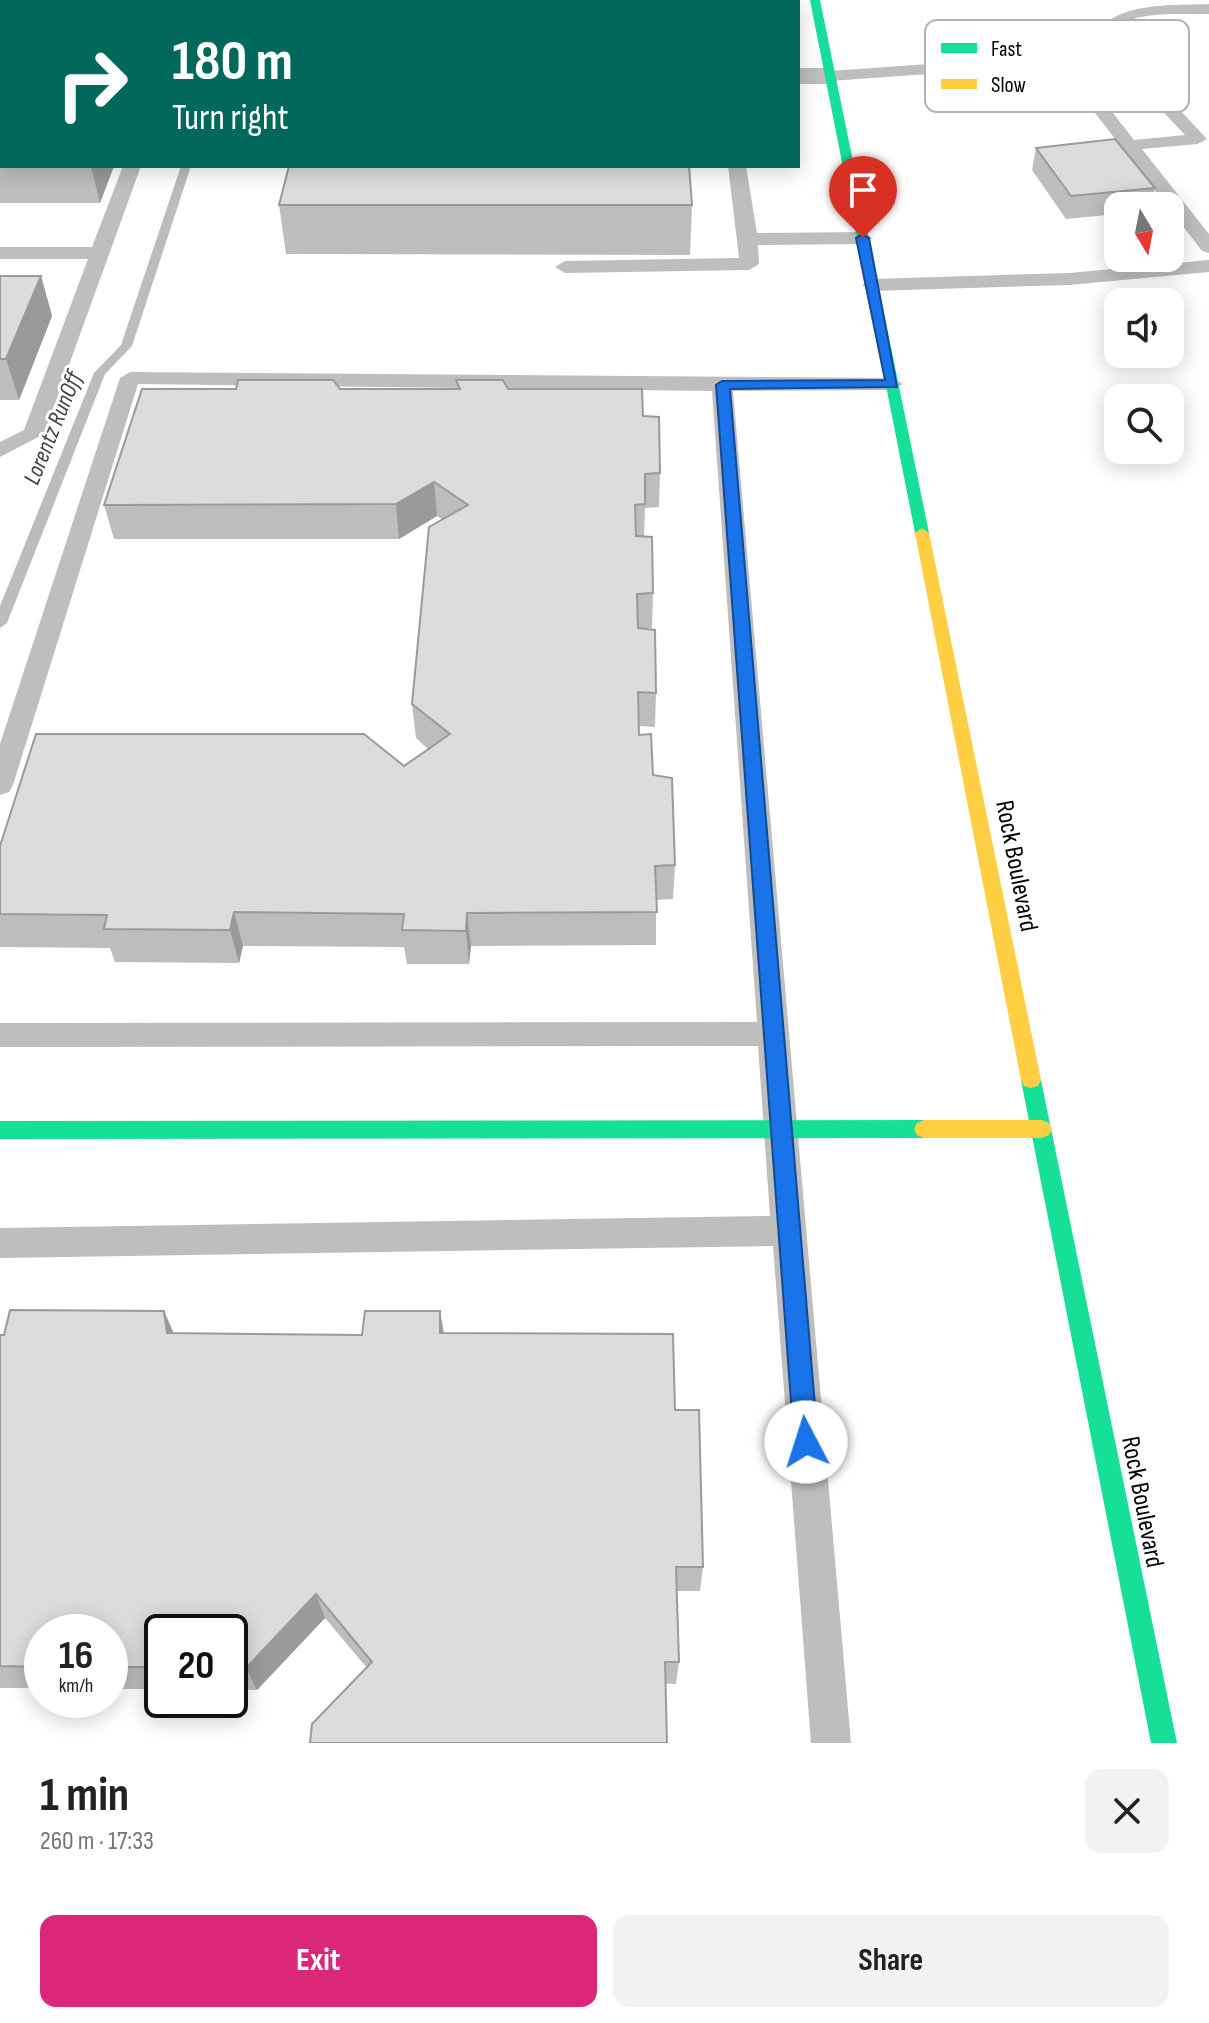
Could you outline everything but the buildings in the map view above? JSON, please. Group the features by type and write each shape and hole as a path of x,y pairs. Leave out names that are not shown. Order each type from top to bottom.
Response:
{"main road":[{"name":"Rock Boulevard","path":"815,0 1164,1743"},
{"path":"0,1130 1042,1129"}],"street":[{"path":"800,76 830,76"}],"lane":[{"path":"1120,20 1129,16 1209,9"},
{"path":"830,76 925,69"},
{"path":"1132,145 1198,139 1175,112"},
{"path":"1104,113 1209,247"},
{"path":"0,450 33,434 131,168"},
{"path":"565,267 749,264 737,168"},
{"path":"748,239 863,238"},
{"path":"0,253 101,253"},
{"path":"872,285 1069,279 1209,266"},
{"path":"0,785 130,378 892,384"},
{"path":"722,385 771,1034 831,1743"},
{"path":"0,1035 771,1034"},
{"path":"0,1243 788,1231"}],"waterway":[{"name":"Lorentz RunOff","path":"0,623 100,373 126,346 185,168"}],"traffic: fast":[{"path":"815,0 922,533"},
{"path":"1031,1080 1164,1743"},
{"path":"0,1130 924,1129"}],"traffic: slow":[{"path":"922,533 1031,1080"},
{"path":"924,1129 1042,1129"}],"route":[{"path":"806,1442 722,385 892,384 863,238"}]}
